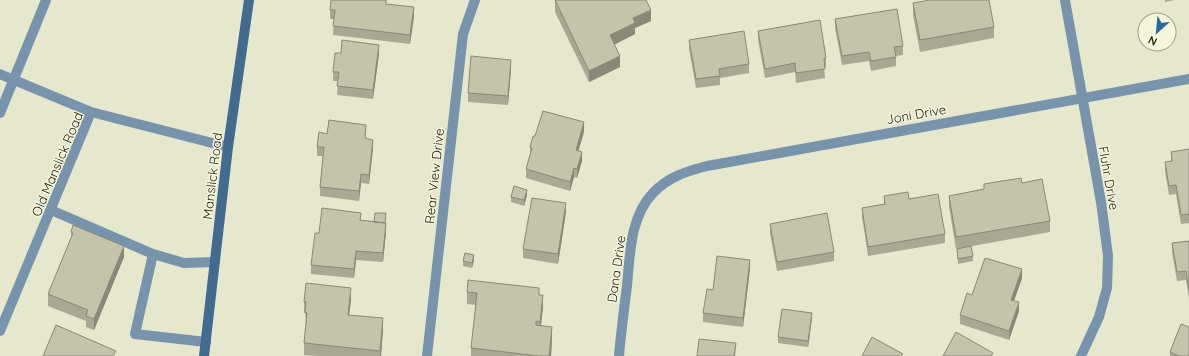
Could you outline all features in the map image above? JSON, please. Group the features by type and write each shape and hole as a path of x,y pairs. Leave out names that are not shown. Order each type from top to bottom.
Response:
{"main road":[{"name":"Manslick Road","path":"204,356 228,147 249,0"}],"street":[{"path":"0,113 46,0"},
{"name":"Rear View Drive","path":"427,356 463,34 476,0"},
{"name":"Fluhr Drive","path":"1065,0 1101,202 1108,256 1107,288 1100,317 1081,356"},
{"path":"0,74 91,112"},
{"name":"Joni Drive","path":"654,191 671,178 707,166 1082,97 1189,79"},
{"name":"Old Manslick Road","path":"0,331 91,112 228,147"},
{"name":"Dana Drive","path":"619,356 632,241 638,216 646,201 654,191"},
{"path":"51,210 154,254 184,263 215,262"},
{"path":"154,254 135,334 206,342"}],"building":[{"path":"331,0 386,0 386,4 414,7 410,35 333,26 335,10 330,10"},
{"path":"555,0 646,0 651,10 633,18 635,23 610,35 620,56 589,71"},
{"path":"930,0 989,0 994,27 920,40 913,3"},
{"path":"897,9 903,46 894,47 896,57 871,61 869,52 842,56 835,19"},
{"path":"820,20 826,58 824,59 825,69 796,73 795,63 765,69 758,31"},
{"path":"744,31 749,64 719,69 720,76 696,79 689,40"},
{"path":"342,40 379,45 373,90 337,86 339,72 333,72 335,53 341,53"},
{"path":"471,56 511,60 508,96 468,93"},
{"path":"543,111 584,122 576,150 582,152 577,169 574,168 570,182 526,169 532,148 530,147 533,136 535,136"},
{"path":"329,120 366,125 365,138 373,140 369,175 361,174 359,191 320,187 324,147 317,147 319,132 327,134"},
{"path":"1189,149 1189,214 1181,215 1176,185 1169,186 1165,162 1172,161 1171,152"},
{"path":"1021,178 1022,183 1042,179 1050,221 956,237 949,196 984,189 984,184"},
{"path":"514,186 527,190 524,200 511,197"},
{"path":"908,192 909,199 938,194 945,234 868,247 862,208 885,204 884,196"},
{"path":"532,198 566,203 558,254 523,249"},
{"path":"322,208 361,213 360,220 386,223 383,253 356,251 354,269 311,265 315,233 319,233"},
{"path":"375,213 386,213 385,223 374,222"},
{"path":"827,213 834,252 777,262 770,224"},
{"path":"73,225 124,246 94,319 86,316 88,310 48,294 73,233 71,232"},
{"path":"1189,241 1189,290 1186,271 1177,272 1172,243"},
{"path":"971,246 973,256 958,259 957,249"},
{"path":"465,253 474,255 472,263 463,261"},
{"path":"717,256 750,260 743,318 703,313 707,289 713,290"},
{"path":"985,258 1022,269 1011,300 1019,302 1009,331 960,315 967,293 972,295"},
{"path":"468,280 539,288 539,295 543,295 540,322 536,321 536,325 552,327 549,356 471,348 477,293 467,292"},
{"path":"306,283 351,288 348,315 383,318 380,351 304,343 307,313 305,312 306,302 304,302"},
{"path":"782,309 812,313 808,341 778,337"},
{"path":"1181,324 1189,327 1189,356 1179,356 1170,352"},
{"path":"56,325 116,351 113,356 43,356"},
{"path":"956,332 993,353 991,356 943,356"},
{"path":"872,337 903,354 901,356 862,356"},
{"path":"699,339 736,343 734,356 697,356"}]}
